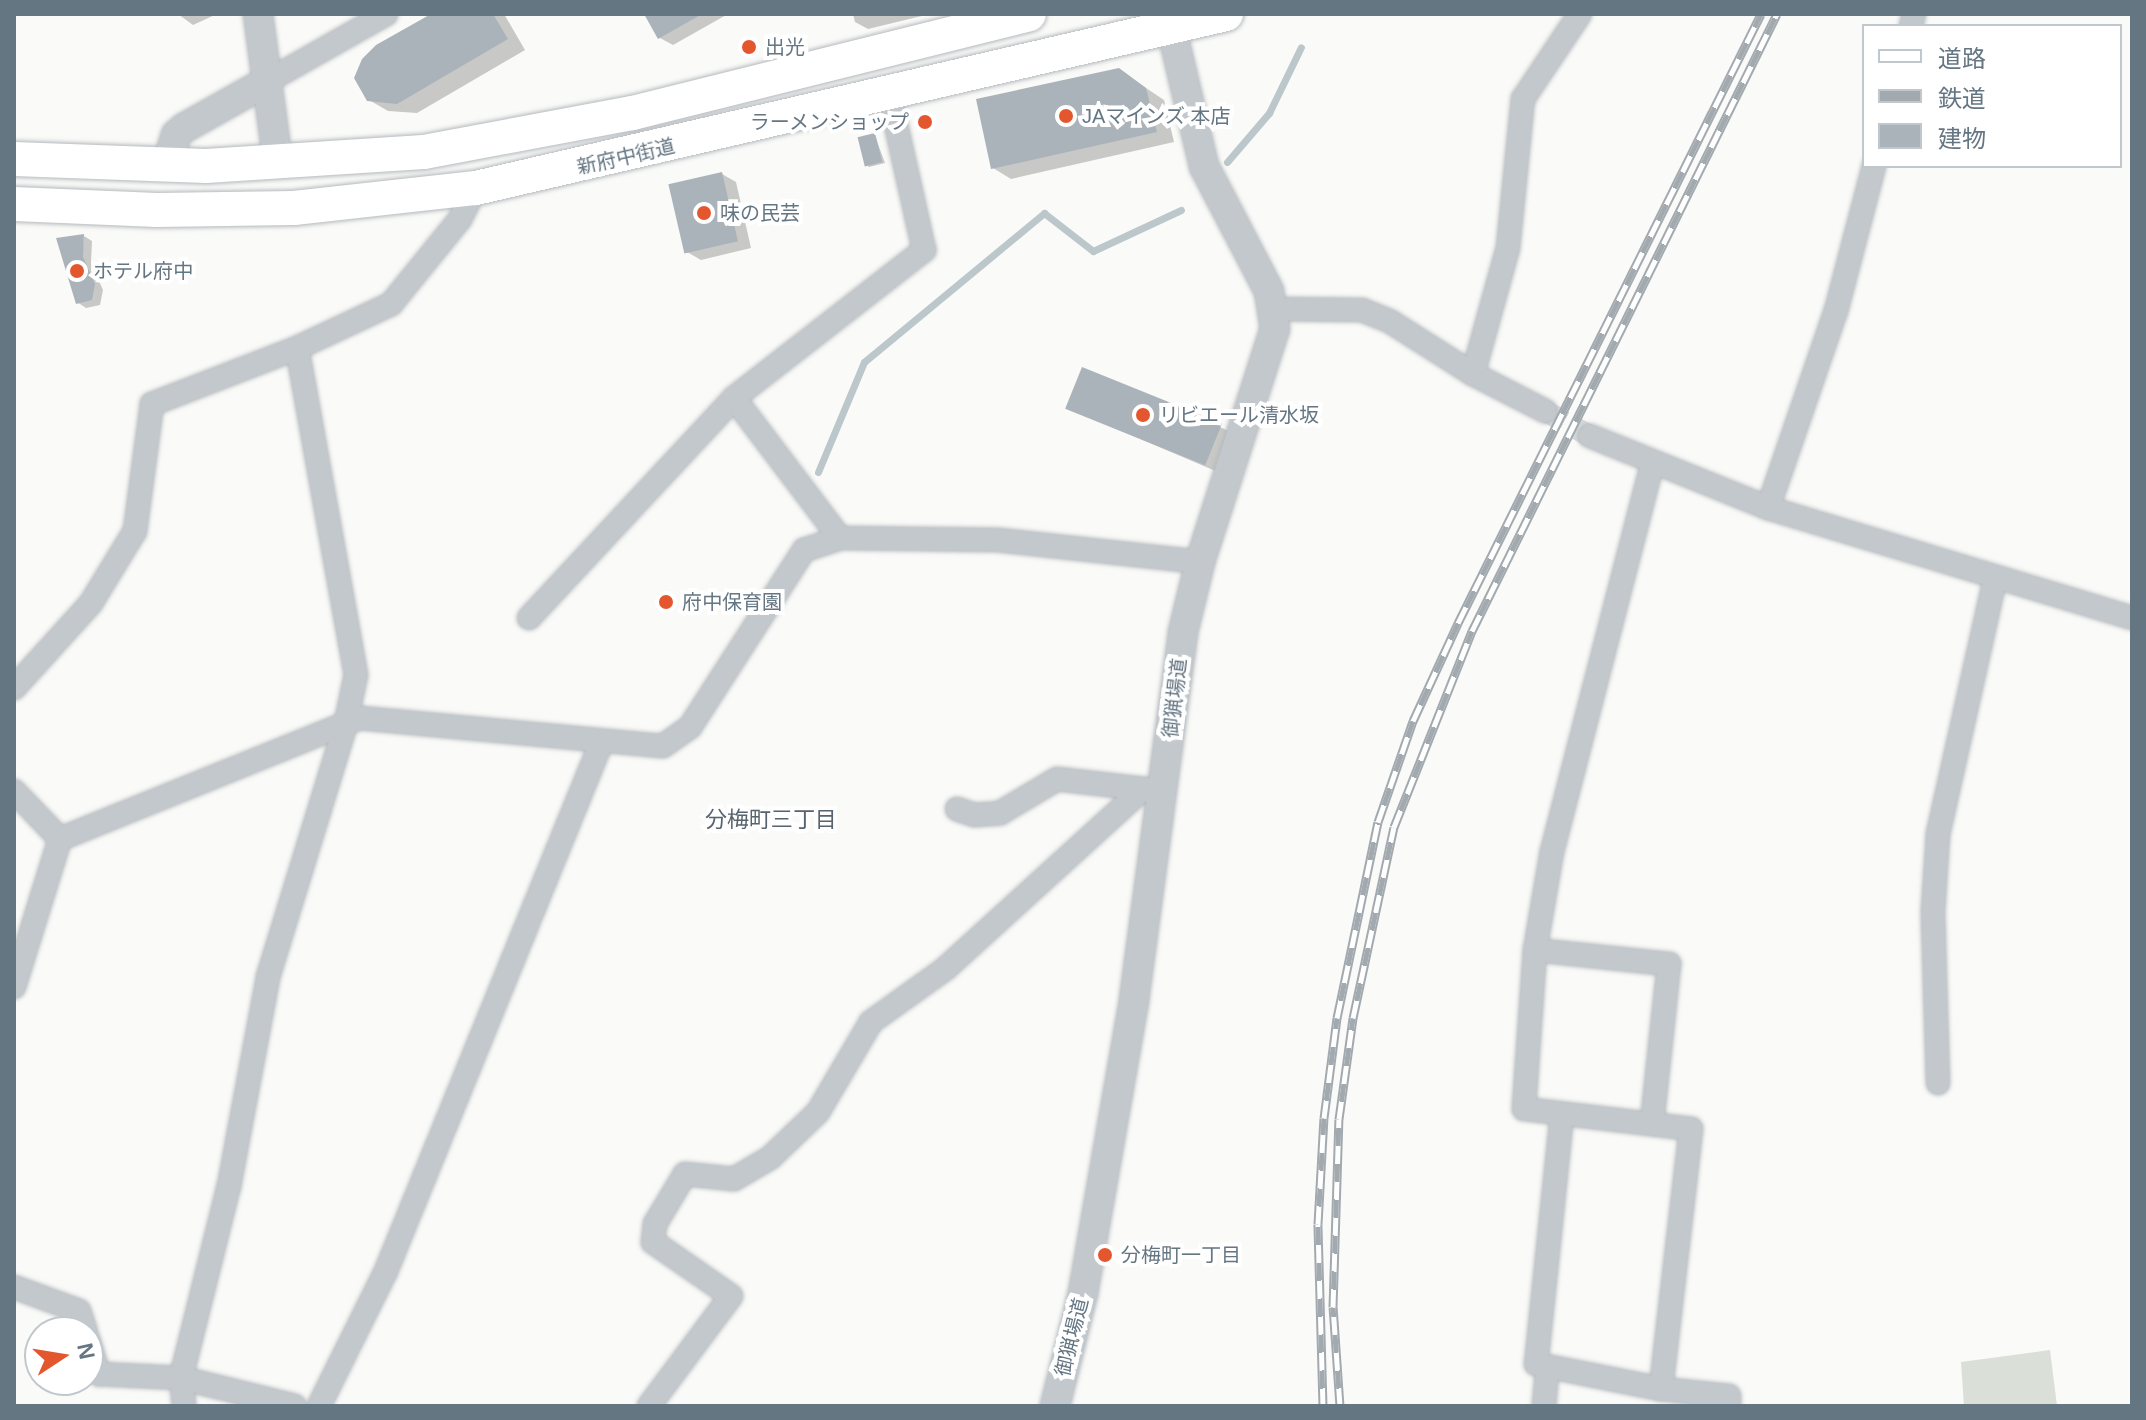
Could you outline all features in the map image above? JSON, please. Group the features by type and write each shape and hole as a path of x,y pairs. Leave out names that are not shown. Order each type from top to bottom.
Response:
{"main road":[{"name":"新府中街道","path":"14,159 166,166 370,159 530,135 1029,14"},
{"name":"新府中街道","path":"14,204 184,211 294,208 476,188 889,94 1169,20 1226,14"}],"street":[{"path":"258,14 278,164"},
{"path":"166,166 184,128 386,14"},
{"path":"1473,374 1508,248 1523,99 1580,14"},
{"path":"1169,20 1204,166 1274,309 1362,310 1391,322 1473,374 1545,411"},
{"path":"529,618 734,398 924,250 889,94"},
{"path":"1768,508 1836,311 1873,168"},
{"path":"14,688 91,603 135,531 152,404 297,348 391,304 460,219 476,188"},
{"name":"御猟場道","path":"1055,1406 1096,1216 1153,789 1183,632 1200,562 1271,347 1274,309"},
{"path":"184,1406 181,1378 229,1186 268,977 346,721 356,675 297,348"},
{"path":"734,398 840,538"},
{"path":"1590,436 1652,465 1768,508 2132,618"},
{"path":"1652,465 1552,851 1535,950 1524,1109 1691,1129 1661,1389"},
{"path":"60,839 346,721 360,718 663,746 690,727 804,550 840,538 998,540 1200,562"},
{"path":"1938,1083 1933,911 1938,834 1995,578"},
{"path":"319,1406 386,1271 602,741"},
{"path":"957,809 974,815 1000,813 1057,779 1153,789"},
{"path":"649,1406 731,1296 653,1242 655,1224 685,1174 734,1179 770,1158 818,1112 871,1022 945,969 1153,789"},
{"path":"14,791 60,839"},
{"path":"14,987 60,839"},
{"path":"1535,950 1669,964 1652,1124"},
{"path":"1562,1114 1536,1364 1547,1369 1661,1389 1729,1396 1729,1406"},
{"path":"14,1287 79,1311 81,1316"},
{"path":"1544,1406 1547,1369"},
{"path":"104,1374 181,1378 295,1406"}],"shaded area":[{"path":"2050,1350 2057,1406 1964,1406 1961,1362"}],"building":[{"path":"431,14 493,14 508,39 397,104 367,101 354,78 362,59 376,45"},
{"path":"644,14 702,14 658,39"},
{"name":"JAマインズ 本店","path":"1119,68 1146,88 1157,132 991,169 976,99"},
{"path":"875,133 882,162 865,166 858,137"},
{"name":"味の民芸","path":"722,172 738,241 684,254 668,184"},
{"name":"ホテル府中","path":"84,234 83,257 95,284 92,300 76,304 56,238"},
{"name":"リビエール清水坂","path":"1082,367 1222,424 1205,465 1065,409"}],"waterway":[{"path":"1227,162 1269,113 1301,47"},
{"path":"818,472 864,362 1044,213 1093,251 1181,210"}],"tunnel":[{"path":"1545,411 1590,436"}],"railway":[{"path":"1323,1406 1318,1224 1324,1118 1337,1018 1378,822 1413,721 1458,623 1761,14"},
{"path":"1340,1406 1333,1307 1339,1119 1353,1018 1394,827 1472,631 1777,14"}],"place":[{"name":"出光","path":"749,47"},
{"name":"JAマインズ 本店","path":"1066,116"},
{"name":"ラーメンショップ","path":"925,122"},
{"name":"味の民芸","path":"704,213"},
{"name":"ホテル府中","path":"77,271"},
{"name":"リビエール清水坂","path":"1143,415"},
{"name":"府中保育園","path":"666,602"},
{"name":"分梅町一丁目","path":"1105,1255"}],"district":[{"name":"分梅町三丁目","path":"771,820"}]}
